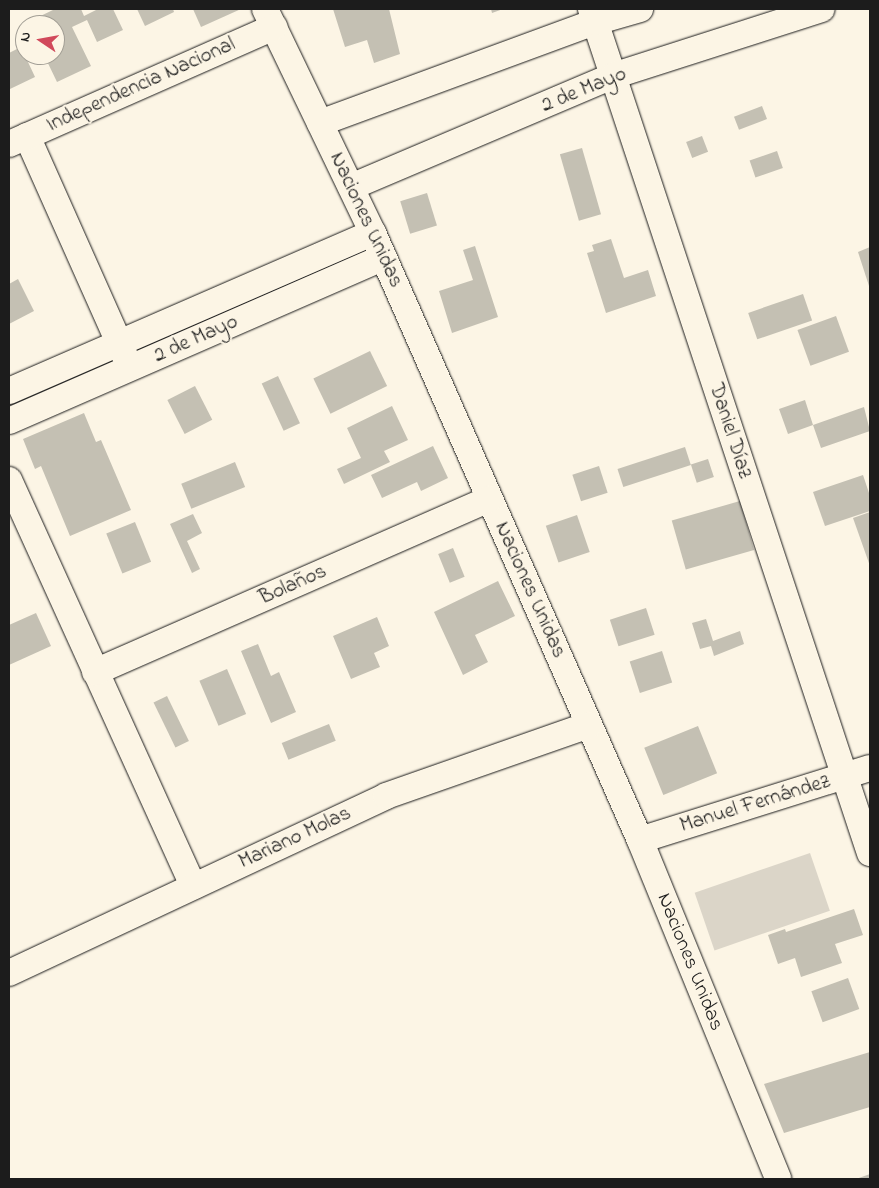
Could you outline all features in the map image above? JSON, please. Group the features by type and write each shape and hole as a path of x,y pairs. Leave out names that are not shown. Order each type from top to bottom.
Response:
{"street":[{"path":"320,122 593,16 640,9"},
{"name":"2 de Mayo","path":"352,187 613,76 822,9"},
{"name":"Daniel Díaz","path":"593,16 870,853"},
{"name":"Naciones Unidas","path":"269,18 352,187 384,257 640,840 778,1179"},
{"name":"Independencia Nacional","path":"18,140 269,18"},
{"path":"18,140 130,368"},
{"name":"2 de Mayo","path":"9,391 373,233"},
{"name":"2 de Mayo","path":"9,420 384,257"},
{"path":"9,480 193,886"},
{"name":"Bolaños","path":"96,672 490,499"},
{"name":"Mariano Molas","path":"9,973 386,796 589,725"},
{"name":"Manuel Fernández","path":"640,840 870,768"}],"shaded area":[{"path":"810,853 830,911 715,950 695,893"}],"building":[{"path":"55,9 81,9 84,16 98,9 113,9 123,30 97,42 87,20 72,27 91,66 57,82 49,65 65,65 65,15 43,15"},
{"path":"137,9 173,9 174,12 145,26"},
{"path":"193,9 241,9 201,27"},
{"path":"333,9 389,9 400,54 374,63 367,40 345,47"},
{"path":"491,9 503,9 492,13"},
{"path":"15,50 15,65 29,65 35,77 10,89 9,53"},
{"path":"762,106 767,119 739,130 734,117"},
{"path":"702,136 708,152 692,158 686,142"},
{"path":"582,148 601,214 579,221 560,154"},
{"path":"777,151 783,168 755,177 750,160"},
{"path":"427,193 437,226 410,234 400,201"},
{"path":"611,239 624,278 648,270 656,296 606,313 587,253 594,251 592,245"},
{"path":"475,246 498,317 452,333 439,291 473,280 463,250"},
{"path":"870,247 870,289 858,252"},
{"path":"18,279 34,311 9,324 9,284"},
{"path":"803,294 812,320 757,339 748,313"},
{"path":"836,316 849,352 810,366 797,330"},
{"path":"370,351 387,386 330,414 313,379"},
{"path":"278,376 300,423 284,431 262,384"},
{"path":"195,386 212,420 185,434 167,400"},
{"path":"805,400 813,425 788,434 779,409"},
{"path":"392,406 408,440 384,451 390,462 344,484 337,469 361,458 347,428"},
{"path":"864,407 870,431 821,448 813,425"},
{"path":"84,413 96,442 101,440 131,510 70,536 41,466 35,469 23,439"},
{"path":"433,446 448,478 421,491 417,482 382,498 371,475"},
{"path":"685,447 691,465 623,487 617,469"},
{"path":"708,459 714,477 697,483 691,465"},
{"path":"235,462 245,487 191,509 181,484"},
{"path":"599,466 608,493 581,501 572,475"},
{"path":"863,475 870,496 870,511 825,526 813,492"},
{"path":"740,501 754,550 686,570 672,521"},
{"path":"870,512 870,566 853,518"},
{"path":"193,514 202,533 187,541 200,569 192,573 170,524"},
{"path":"577,515 590,552 558,563 546,526"},
{"path":"135,522 151,562 122,573 106,534"},
{"path":"453,548 465,577 450,583 438,554"},
{"path":"498,581 515,616 475,635 488,662 463,675 434,612"},
{"path":"646,608 655,635 619,646 610,620"},
{"path":"36,613 51,646 9,665 9,625"},
{"path":"377,617 389,646 374,653 380,667 351,679 333,636"},
{"path":"706,619 713,641 740,631 744,644 714,656 711,646 700,649 692,623"},
{"path":"258,644 271,676 279,672 296,712 271,723 241,651"},
{"path":"662,651 672,682 640,693 630,662"},
{"path":"227,669 246,714 219,726 199,681"},
{"path":"167,696 189,741 175,748 154,703"},
{"path":"329,724 336,741 288,760 282,743"},
{"path":"698,726 717,773 663,795 644,748"},
{"path":"854,909 863,935 835,944 842,963 801,977 795,958 778,964 768,935 785,929 786,932"},
{"path":"848,978 859,1009 823,1022 811,991"},
{"path":"870,1052 870,1107 784,1133 764,1084"},
{"path":"870,1174 870,1179 856,1179"}]}
